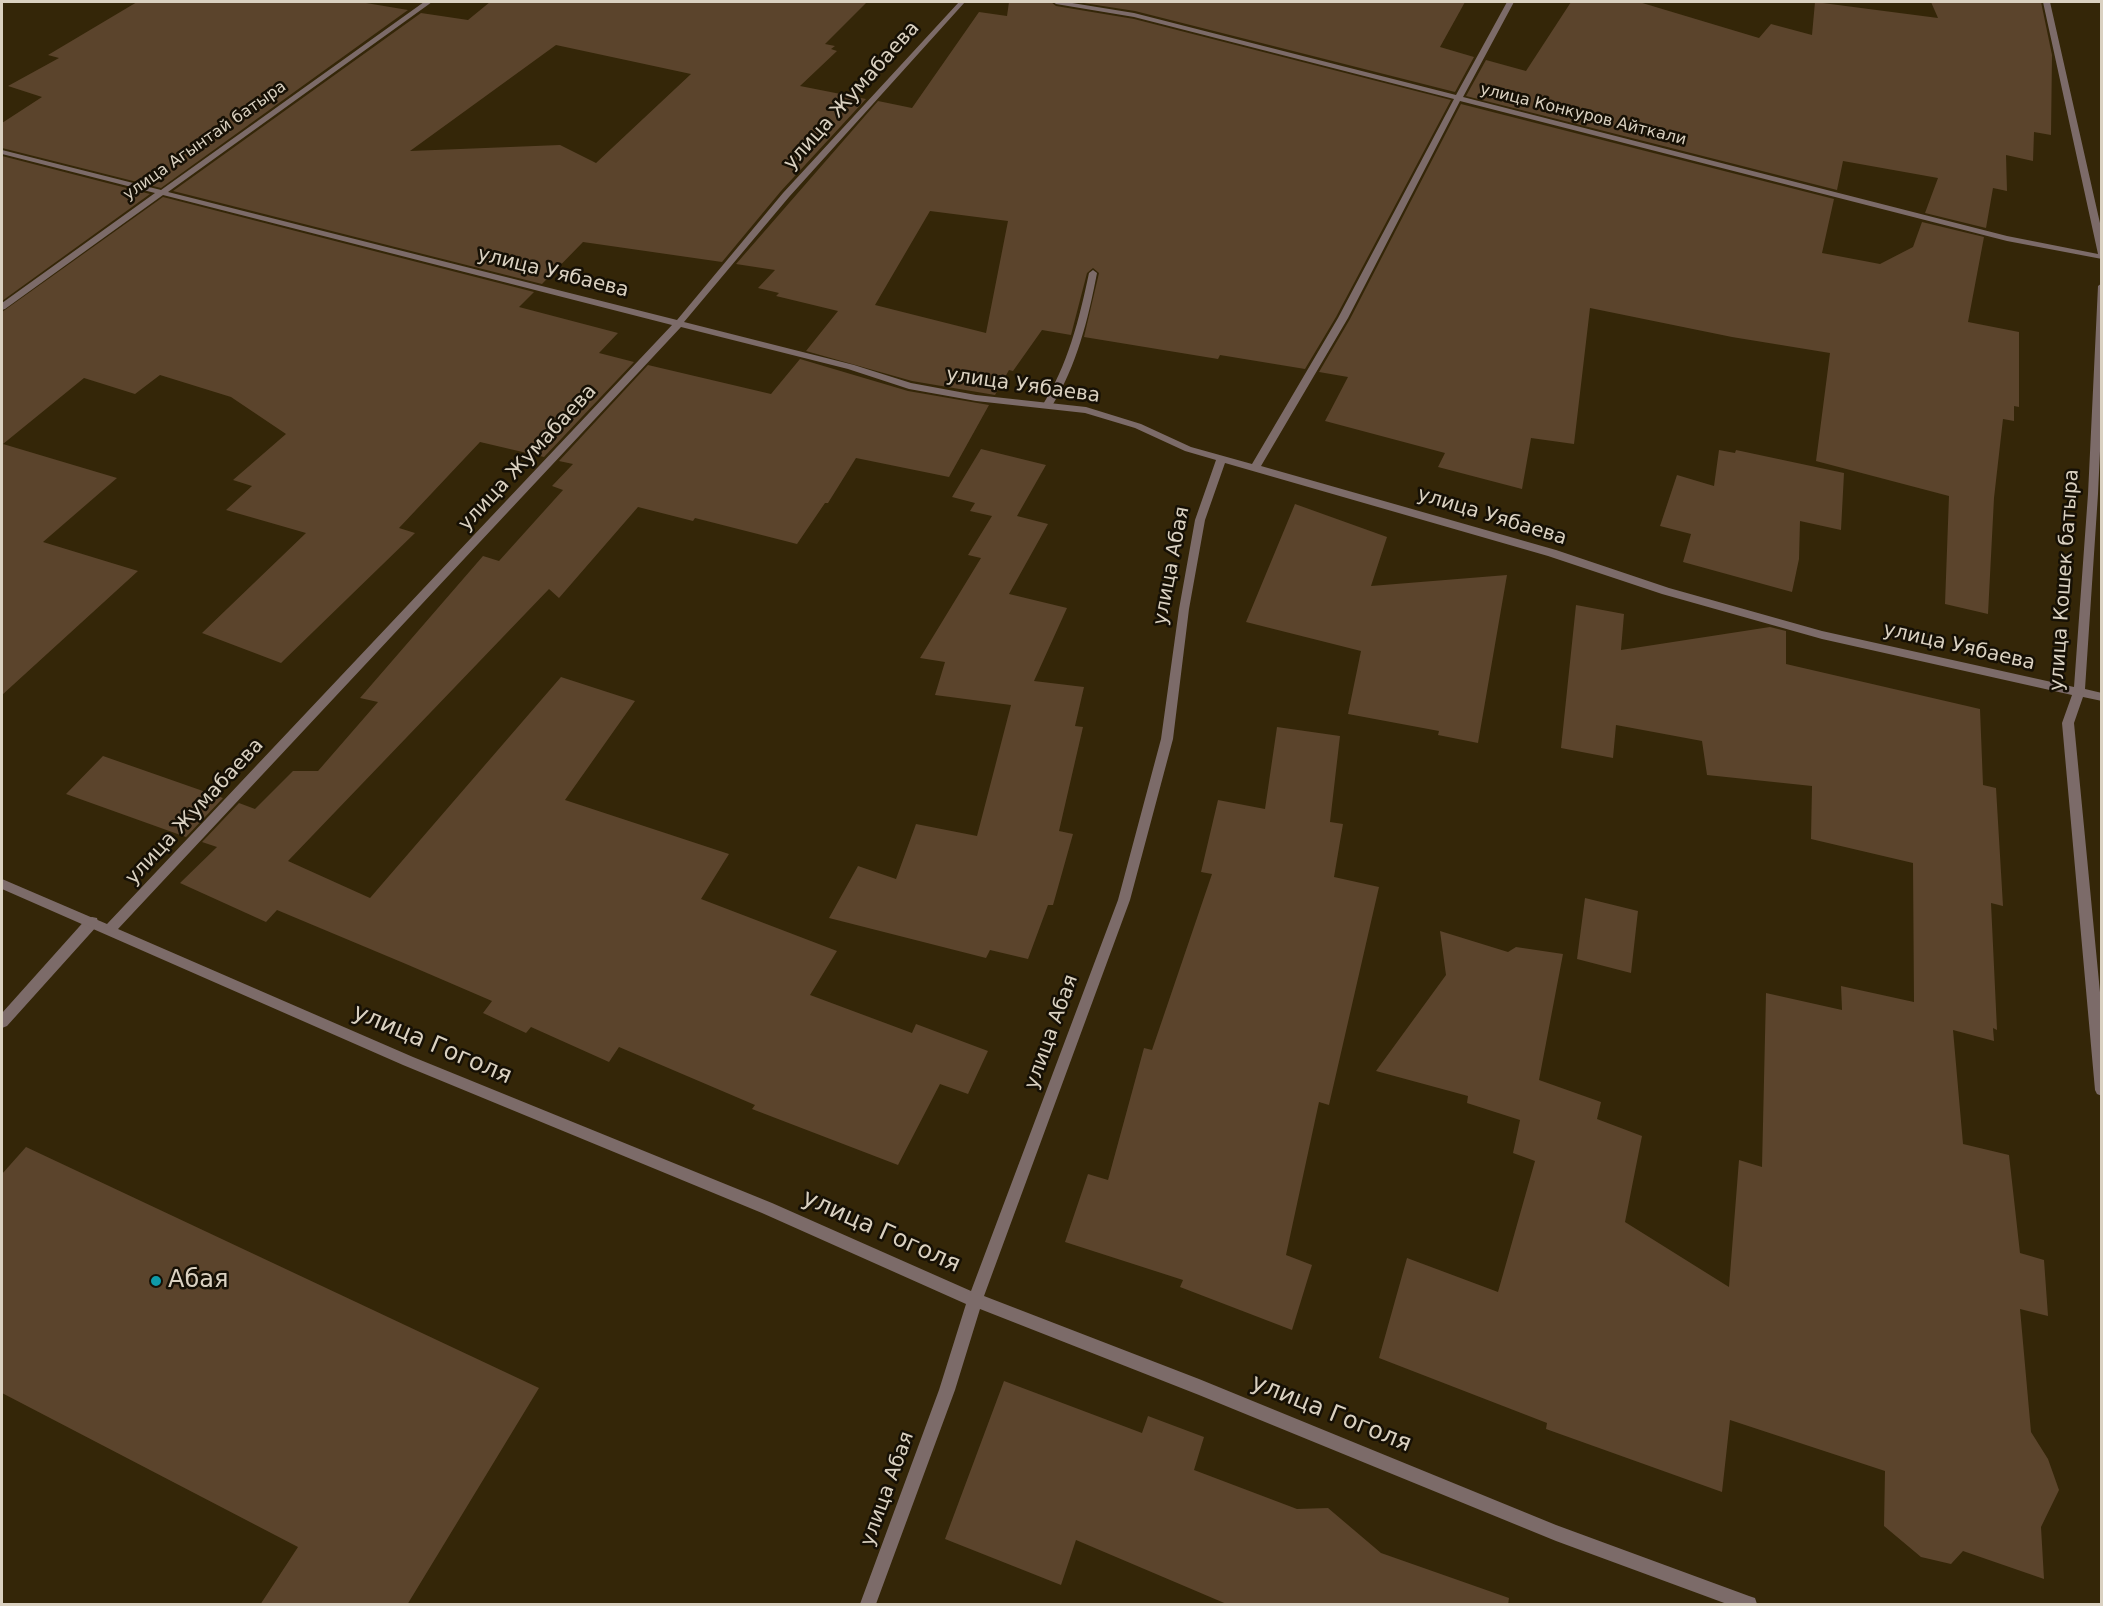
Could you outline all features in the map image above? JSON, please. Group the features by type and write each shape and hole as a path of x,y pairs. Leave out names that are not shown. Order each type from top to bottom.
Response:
{"street":[{"name":"улица Агынтай батыра","path":"2,307 158,192 428,2"},
{"name":"улица Жумабаева","path":"109,930 678,324 786,195 962,2"},
{"name":"улица Конкуров Айткали","path":"1056,2 1134,15 2007,238 2102,255"},
{"path":"1254,469 1343,318 1511,2"},
{"path":"2047,2 2102,255"},
{"name":"улица Уябаева","path":"2,152 850,367 909,386 976,398 1086,410 1138,426 1188,449 1477,531 1666,591 1811,632 2102,697"},
{"path":"1047,406 1062,384 1081,336 1093,273"},
{"name":"улица Кошек батыра","path":"2102,286 2079,692 2068,723 2102,1090"},
{"name":"улица Абая","path":"868,1605 947,1390 975,1300 1124,900 1167,739 1184,609 1200,520 1221,459"},
{"name":"улица Гоголя","path":"2,884 92,922 176,962 387,1052 767,1208 975,1300 1199,1386 1556,1533 1749,1605"},
{"path":"2,1022 92,922"}],"building":[{"path":"137,2 360,2 408,10 161,188 2,148 2,123 42,97 8,86 59,58 48,55"},
{"path":"490,2 867,2 825,44 835,46 831,49 837,51 800,86 866,99 781,191 722,262 583,242 542,284 173,191 421,13 468,20","holes":["556,45 691,74 596,163 560,145 410,151"]},
{"path":"1009,2 1051,2 1056,6 1134,19 1451,100 1336,317 1305,369 1220,355 1218,359 1084,337 1099,273 1093,268 1087,273 1071,335 1042,330 1013,371 1009,370 995,395 912,381 806,351 838,311 776,296 779,293 758,288 775,270 736,264 878,101 912,108 979,12 1007,16","holes":["930,211 1008,221 986,333 875,305"]},
{"path":"1077,2 1465,2 1440,47 1474,57 1455,92 1135,11"},
{"path":"1571,2 1639,2 1759,38 1771,24 1812,35 1815,2 1938,18 1931,2 2041,2 2052,55 2051,135 2034,132 2033,161 2006,155 2007,191 1993,188 1986,228 1925,213 1938,178 1843,161 1837,190 1466,96 1486,60 1526,71"},
{"path":"1461,104 1834,199 1822,253 1880,264 1913,247 1922,222 1984,237 1968,322 2019,332 2019,407 2014,406 2014,421 2003,419 1994,498 1988,614 1945,604 1949,496 1816,461 1830,353 1732,337 1590,308 1574,444 1531,438 1522,489 1438,467 1445,453 1325,421 1348,377 1319,372 1350,319"},
{"path":"2,156 150,194 2,301"},
{"path":"163,197 534,292 519,307 618,333 599,353 634,362 544,457 480,442 399,528 415,533 281,663 202,633 306,533 226,510 252,486 233,480 286,434 231,397 160,375 135,394 84,378 3,444 117,478 43,542 138,571 2,695 2,312"},
{"path":"800,359 908,391 989,405 949,477 856,458 828,503 825,503 797,544 695,518 693,521 638,507 559,598 549,589 288,861 370,898 561,677 635,701 565,800 729,854 701,899 837,951 810,995 912,1033 916,1024 988,1051 968,1094 940,1084 898,1165 752,1109 755,1105 619,1047 609,1062 531,1027 526,1033 483,1013 492,1001 277,910 266,922 180,883 217,847 202,842 239,803 255,809 293,771 318,771 378,702 360,698 483,556 499,561 563,490 552,486 573,464 559,461 648,365 771,394"},
{"path":"981,449 1046,465 1017,516 1048,524 1009,594 1067,608 1034,681 1084,687 1075,726 1083,727 1059,831 1073,834 1053,905 1048,905 1028,959 990,950 986,958 829,918 858,866 896,879 916,824 977,836 1011,705 935,695 945,662 920,658 981,558 968,555 992,516 970,511 975,503 952,497"},
{"path":"1719,450 1735,453 1736,450 1844,473 1841,530 1800,521 1799,559 1792,592 1683,562 1691,534 1660,526 1677,475 1714,486"},
{"path":"1295,504 1387,537 1371,586 1507,575 1478,743 1438,735 1439,731 1348,714 1361,651 1246,622"},
{"path":"1576,605 1624,614 1621,650 1770,627 1786,631 1786,664 1980,709 1983,785 1996,788 2003,906 1991,903 1997,1030 1993,1028 1994,1041 1953,1030 1963,1144 2009,1155 2020,1253 2044,1260 2048,1316 2020,1309 2031,1432 2048,1459 2059,1490 2041,1527 2044,1579 1963,1551 1951,1564 1921,1557 1884,1526 1885,1471 1730,1420 1722,1492 1546,1429 1547,1423 1379,1358 1407,1258 1498,1292 1535,1161 1513,1153 1520,1120 1467,1103 1468,1096 1376,1071 1446,975 1440,931 1508,952 1516,947 1563,954 1539,1080 1601,1102 1597,1119 1642,1136 1625,1222 1729,1287 1739,1160 1762,1167 1766,993 1842,1010 1841,986 1914,1002 1913,863 1811,839 1812,786 1707,775 1702,741 1616,725 1613,758 1561,748"},
{"path":"1277,727 1340,736 1330,822 1343,824 1334,877 1379,887 1329,1105 1319,1102 1286,1255 1312,1265 1292,1330 1180,1287 1183,1280 1065,1242 1088,1174 1108,1180 1144,1048 1152,1050 1212,874 1201,872 1218,800 1265,809"},
{"path":"103,756 223,798 186,837 66,794"},
{"path":"1585,898 1638,911 1631,973 1577,959"},
{"name":"Абая","path":"26,1147 539,1388 407,1605 260,1605 298,1547 2,1393 2,1174"},
{"path":"1004,1381 1142,1433 1148,1416 1204,1437 1194,1470 1297,1509 1328,1508 1381,1553 1509,1598 1508,1605 1229,1605 1076,1540 1061,1585 945,1539"}],"place":[{"name":"Абая","path":"156,1281"}]}
